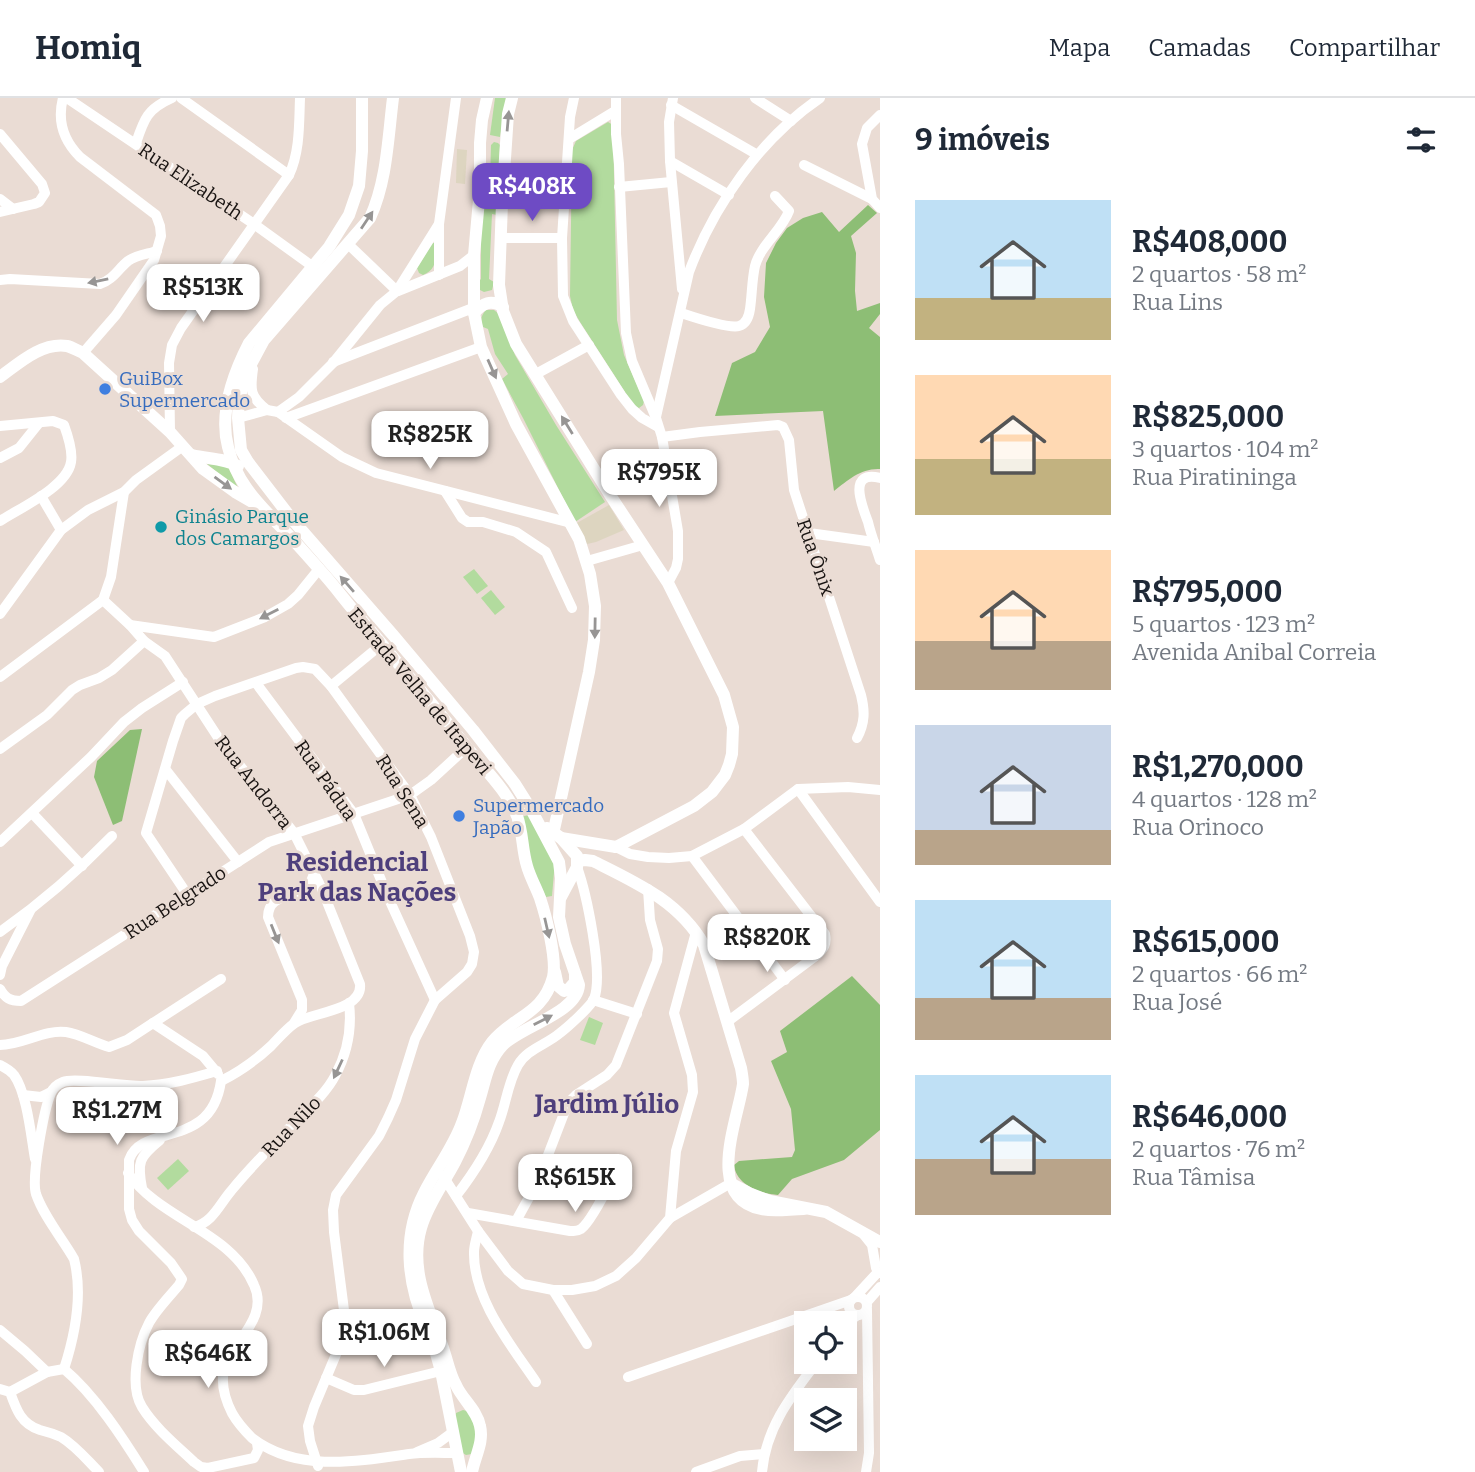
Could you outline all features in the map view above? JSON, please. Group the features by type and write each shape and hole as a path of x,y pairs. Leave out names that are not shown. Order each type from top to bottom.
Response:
{"main road":[{"name":"Estrada Velha de Itapevi","path":"362,98 359,186 349,215 328,247 249,343 240,359 225,415 227,446 239,476 259,505 319,569 426,695 504,793 517,815 526,863 546,920 555,968 549,987 538,1005 500,1034 486,1051 461,1126 421,1227 419,1275 426,1305 457,1389 480,1425 482,1438 472,1472"},
{"path":"238,418 239,398 255,353 370,218 381,190 393,98"},
{"path":"487,98 482,120 473,310 481,346 516,424 579,539 593,586 595,606 594,640 557,836"},
{"path":"512,98 508,114 502,203 499,285 503,307 516,344 668,583 724,695 733,727 732,754 725,775 700,802 616,847 557,836"},
{"path":"479,204 488,196 497,197 502,203"},
{"path":"474,289 486,297 493,295 499,285"},
{"path":"473,310 492,302 503,307"},
{"path":"0,377 42,349 69,346 83,353 170,432 204,469 235,492 259,505"},
{"name":"Estrada Velha de Itapevi","path":"238,418 241,450 247,463 473,730 515,785 559,862 559,917 579,992 573,1001 561,1010 511,1037 493,1057 468,1135 417,1208 412,1224 410,1277 417,1306 434,1345 441,1371 461,1472"},
{"path":"187,450 233,463 250,476 281,514 291,518"},
{"path":"536,818 576,852 577,864 559,900"},
{"path":"612,870 616,847"},
{"path":"577,864 585,860 593,861 648,889 677,911 704,945 743,1082 730,1141 728,1162 731,1184 770,1201 826,1212 880,1242"},
{"path":"555,968 561,990 568,990 575,982 575,970"},
{"path":"450,1414 458,1406 470,1406"},
{"path":"457,1453 468,1457 479,1450"}],"street":[{"name":"Rua Elizabeth","path":"65,98 254,223 312,266"},
{"path":"65,98 61,116 62,129 72,149 80,158 156,215 161,236 154,260 116,315 83,353"},
{"path":"136,143 149,112 172,98"},
{"path":"181,98 289,175"},
{"path":"170,432 169,363 172,345 181,328 289,175 295,158 300,98"},
{"path":"439,275 439,224 456,98"},
{"path":"574,98 570,117 562,239 563,296 573,321 621,395 642,418 659,428"},
{"path":"616,98 626,333 632,361 659,428 678,531 678,559 668,583"},
{"path":"755,98 791,121"},
{"path":"659,428 683,297 697,251 729,195 757,155 791,121 820,98"},
{"path":"672,102 757,155"},
{"path":"672,102 671,183 683,297"},
{"path":"569,139 615,111"},
{"path":"872,199 862,144 867,128 880,115"},
{"path":"0,134 42,184 45,192 39,202 0,212"},
{"path":"670,161 729,195"},
{"path":"804,165 872,199 880,208"},
{"path":"619,187 671,183"},
{"path":"681,313 729,326 738,326 746,320 750,313 758,258 789,211 775,196"},
{"path":"0,199 13,209"},
{"path":"282,415 332,363 380,305 397,291 439,224"},
{"path":"502,238 562,239"},
{"path":"348,244 397,291"},
{"path":"0,280 100,284 129,261 157,251"},
{"path":"397,291 439,275 474,255"},
{"path":"460,265 474,270"},
{"path":"411,269 421,282"},
{"path":"332,363 473,310"},
{"path":"536,374 589,345"},
{"path":"282,415 481,346"},
{"path":"255,353 252,395 267,411"},
{"path":"238,418 267,411 282,415 342,457 376,473 571,523"},
{"path":"0,426 53,421 64,425 72,462 61,482 0,521"},
{"path":"0,458 19,448 39,423"},
{"name":"Rua Ônix","path":"659,428 783,427 789,440 794,490 854,668 864,707 864,720 857,738"},
{"path":"0,614 61,530 88,510 124,492 136,480 187,450"},
{"path":"880,478 865,478 861,482 859,495 880,559"},
{"path":"445,491 462,518 468,522 516,532 546,552 572,608"},
{"path":"0,677 103,600 111,577 124,492"},
{"path":"41,496 61,530"},
{"path":"809,533 874,542"},
{"path":"587,561 643,545"},
{"path":"130,625 214,637 265,617 288,604 319,569"},
{"name":"Rua Andorra","path":"103,600 144,641 165,656 221,742 294,833 314,872 360,984 361,991 357,998 349,1003"},
{"path":"0,749 47,715 72,690 112,670 144,641"},
{"path":"331,686 382,644"},
{"name":"Rua Sena","path":"197,704 296,668 315,669 331,686 410,795 431,836 474,952 467,972 435,1000 415,1040 396,1100 379,1136 336,1195 333,1210 334,1232 345,1318 342,1340 308,1426 318,1466"},
{"path":"0,842 124,722 183,682"},
{"name":"Rua Pádua","path":"256,683 354,814 435,1000"},
{"path":"187,894 146,833 181,718 197,704"},
{"name":"Rua Belgrado","path":"0,989 11,1001 21,1001 269,842 410,795 467,747"},
{"path":"166,770 238,862"},
{"path":"616,847 630,854 648,857 692,856 744,829 798,789 848,787 880,790"},
{"path":"798,789 880,902"},
{"path":"32,813 82,866"},
{"path":"727,1022 824,948 826,940 825,934 744,829"},
{"path":"0,932 30,911 112,836"},
{"path":"692,856 785,980"},
{"path":"456,1196 494,1135 519,1063 527,1053 556,1036 573,1022 593,1000 596,984 595,947 577,864"},
{"path":"304,890 312,881 314,872"},
{"path":"516,1221 538,1181 568,1103 607,1075 616,1065 637,1014 657,961 658,949 650,920 648,889"},
{"path":"325,899 317,891 304,890 273,902 268,910 268,917 302,1000 315,1011 327,1011"},
{"path":"0,975 30,911"},
{"path":"670,1218 676,1151 693,1092 692,1074 674,1013 696,932"},
{"path":"0,1045 13,1045 56,1032 66,1032 109,1047 127,1040 221,979"},
{"path":"64,1370 76,1319 77,1270 74,1259 35,1191 44,1117 51,1093 55,1087 68,1081 153,1086 232,1075 259,1057 294,1023 302,1010 302,1000"},
{"path":"593,1000 637,1014"},
{"path":"294,1023 349,1003"},
{"name":"Rua Nilo","path":"194,1227 202,1225 212,1216 229,1192 322,1095 335,1077 348,1040 351,1021 349,1003"},
{"path":"153,1023 203,1056 219,1076"},
{"path":"0,1065 15,1076 23,1095 37,1166"},
{"path":"219,1076 212,1109 199,1123 139,1144 129,1160 129,1209 132,1220 139,1231 171,1262 182,1279 149,1324 139,1351 135,1381 138,1399 154,1422 201,1467 249,1460 257,1455 257,1443"},
{"path":"23,1095 41,1097 51,1093"},
{"path":"142,1188 138,1167 140,1159 166,1135"},
{"path":"468,1213 577,1231 589,1220 616,1171"},
{"path":"128,1173 136,1185 194,1227 220,1242 247,1272 255,1286 258,1299 255,1316 222,1374 226,1401 233,1416 257,1443 288,1461 318,1466 336,1466 412,1454 457,1453"},
{"path":"442,1174 478,1231 508,1271 523,1284 553,1290 595,1286 616,1276 636,1258 670,1218 731,1184"},
{"path":"129,1199 142,1188"},
{"path":"212,1216 220,1242"},
{"path":"854,1311 879,1272 874,1262 872,1245 859,1230"},
{"path":"478,1231 474,1251 477,1277 484,1301 536,1382"},
{"path":"553,1290 587,1344"},
{"path":"628,1377 858,1306 878,1291"},
{"path":"858,1306 869,1453 873,1472"},
{"path":"0,1330 26,1350 47,1372"},
{"path":"99,1472 62,1438 30,1426 20,1417 5,1391 47,1372 64,1370 75,1378 92,1398 144,1472"},
{"path":"326,1378 354,1390 364,1390 441,1371"},
{"path":"762,1472 764,1454 773,1428 784,1407 808,1374"},
{"path":"412,1454 439,1443 453,1432"},
{"path":"866,1472 869,1453"},
{"path":"696,1472 740,1457 764,1454"}],"shaded area":[{"path":"457,149 467,150 465,184 456,183"},
{"path":"609,505 624,530 587,544 575,524"}],"green space":[{"path":"495,98 507,98 500,137 490,135"},
{"path":"608,122 613,125 617,320 624,355 644,401 639,408 634,406 580,322 573,310 570,296 572,150 576,141"},
{"path":"494,142 500,145 500,191 488,191 491,145"},
{"path":"491,201 496,205 497,211 497,215 492,214 489,279 494,282 492,290 484,292 480,290 478,282 481,279 481,215 485,205"},
{"path":"868,205 877,213 851,236 856,253 857,311 880,303 880,314 869,328 880,337 880,469 861,473 834,491 823,411 715,416 732,363 755,352 770,327 764,297 766,263 776,243 787,228 803,218 822,212 839,232"},
{"path":"432,243 435,243 435,262 423,275 417,268"},
{"path":"486,310 494,310 499,314 515,355 605,502 575,522 502,379 508,374 495,354 488,329 483,327 482,316"},
{"path":"207,464 228,466 237,486 235,487"},
{"path":"474,569 488,586 477,594 463,577"},
{"path":"491,590 505,607 495,615 481,598"},
{"path":"142,729 122,821 113,825 94,777 97,761 130,730"},
{"path":"529,815 555,861 552,896 546,897 532,867 520,817"},
{"path":"852,976 880,1005 880,1130 844,1160 792,1179 778,1195 750,1187 739,1178 734,1165 739,1161 792,1157 795,1150 791,1109 771,1061 787,1052 780,1031"},
{"path":"589,1017 603,1023 595,1045 580,1040"},
{"path":"178,1159 189,1171 168,1190 157,1178"},
{"path":"463,1410 473,1419 479,1439 472,1454 466,1455 461,1452 454,1419 456,1413"}],"place":[{"name":"GuiBox Supermercado","path":"105,389"},
{"name":"Ginásio Parque dos Camargos","path":"161,527"},
{"name":"Supermercado Japão","path":"459,816"}],"district":[{"name":"Residencial Park das Nações","path":"357,877"},
{"name":"Jardim Júlio","path":"607,1104"}]}
